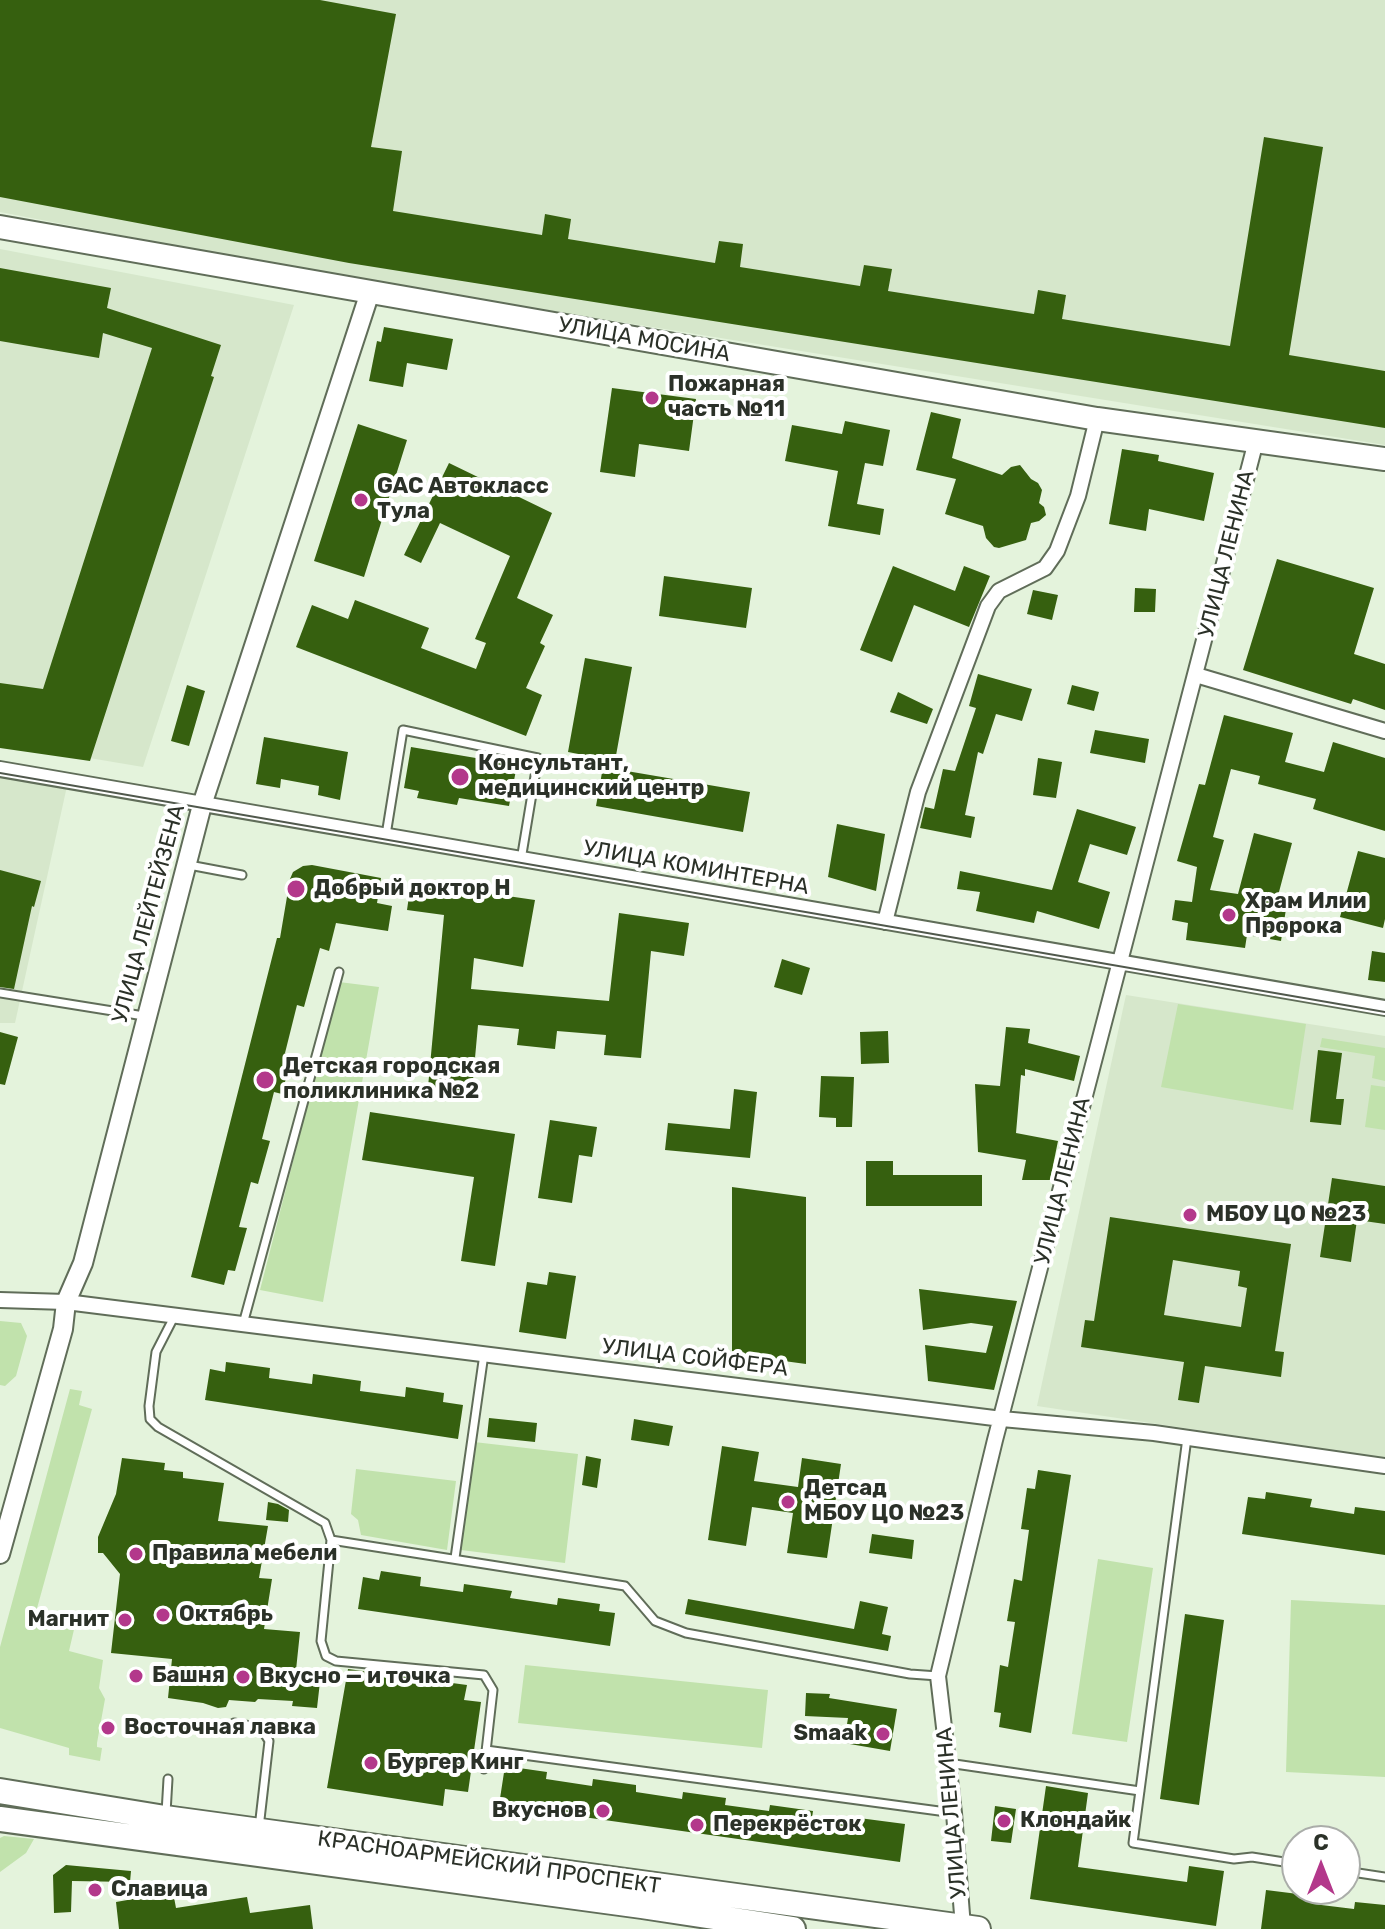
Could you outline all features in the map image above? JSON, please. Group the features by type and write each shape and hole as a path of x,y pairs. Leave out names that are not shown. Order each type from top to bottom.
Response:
{"main road":[{"name":"УЛИЦА МОСИНА","path":"0,227 1097,419 1385,459"},
{"name":"КРАСНОАРМЕЙСКИЙ ПРОСПЕКТ","path":"0,1791 165,1818 968,1928"},
{"name":"КРАСНОАРМЕЙСКИЙ ПРОСПЕКТ","path":"0,1819 793,1929"}],"street":[{"name":"УЛИЦА ЛЕЙТЕЙЗЕНА","path":"0,1554 60,1342 66,1302 83,1263 202,805 370,292"},
{"path":"885,922 918,792 988,606 999,591 1045,568 1057,551 1078,496 1097,419"},
{"name":"УЛИЦА ЛЕНИНА","path":"968,1928 938,1676 1119,961 1256,441"},
{"path":"1196,675 1385,731"},
{"name":"УЛИЦА КОМИНТЕРНА","path":"0,769 1385,1008"},
{"name":"УЛИЦА СОЙФЕРА","path":"0,1300 66,1302 175,1315 1002,1419 1187,1438 1385,1466"}],"lane":[{"path":"386,837 403,730 538,758 521,860"},
{"path":"187,864 242,875"},
{"path":"243,1324 339,972"},
{"path":"0,993 147,1016"},
{"path":"175,1315 156,1352 150,1419 158,1427 325,1523 331,1540 321,1641 323,1652 336,1661 484,1675 493,1690 484,1769"},
{"path":"455,1558 484,1354"},
{"path":"1187,1438 1133,1843 1234,1859 1252,1857 1281,1862"},
{"path":"331,1540 625,1586 655,1621 686,1633 910,1674 938,1676"},
{"path":"234,1723 261,1728 269,1741 259,1830"},
{"path":"486,1750 954,1813"},
{"path":"948,1763 1140,1791"},
{"path":"165,1818 168,1779"},
{"path":"1361,1873 1385,1877"}],"shaded area":[{"path":"0,0 1385,0 1385,445 329,275 0,212"},
{"path":"0,249 294,305 143,767 0,743"},
{"path":"0,777 67,786 15,1023 0,1023"},
{"name":"МБОУ ЦО №23","path":"1126,995 1385,1036 1385,1458 1037,1406"}],"green space":[{"path":"339,982 379,987 323,1302 260,1290"},
{"path":"1178,1004 1306,1024 1293,1110 1161,1087"},
{"path":"1322,1038 1385,1048 1385,1081 1372,1078 1375,1056 1320,1047"},
{"path":"1371,1085 1385,1087 1385,1130 1365,1127"},
{"path":"0,1321 21,1323 27,1336 16,1376 5,1386 0,1385"},
{"path":"70,1389 82,1391 79,1405 92,1409 36,1612 76,1621 69,1651 103,1660 99,1688 105,1699 97,1743 97,1747 102,1748 100,1761 69,1755 69,1748 0,1728 0,1647"},
{"path":"474,1442 578,1454 565,1563 461,1550"},
{"path":"356,1469 456,1481 447,1550 361,1535 358,1520 351,1514"},
{"path":"1098,1559 1153,1568 1127,1742 1072,1734"},
{"path":"1291,1600 1385,1605 1385,1777 1286,1772"},
{"path":"525,1665 768,1690 762,1748 518,1723"},
{"path":"0,1838 34,1839 26,1853 0,1872"}],"building":[{"path":"0,0 320,0 396,14 371,147 402,151 393,211 542,235 545,214 571,219 568,239 715,263 719,241 743,244 740,267 860,286 864,265 892,269 888,291 1034,314 1038,290 1066,295 1062,319 1230,346 1264,137 1323,147 1289,355 1385,371 1385,428 349,263 0,197"},
{"path":"0,268 111,288 107,308 221,345 211,376 214,377 90,761 0,748 0,683 43,689 152,348 103,333 99,358 0,341"},
{"path":"384,327 453,339 447,370 407,363 403,387 369,381 377,341 381,342"},
{"path":"612,388 696,399 689,451 639,444 635,477 600,472"},
{"path":"931,412 961,419 952,458 1002,475 1011,467 1020,465 1038,483 1042,490 1039,503 1046,515 1031,523 1026,540 994,547 986,538 983,526 945,514 956,479 916,470"},
{"path":"845,421 890,430 883,466 865,463 857,504 884,509 880,535 828,526 838,471 785,461 792,425 842,434"},
{"name":"GAC Автокласс Тула","path":"358,424 407,440 364,577 314,561"},
{"path":"1122,449 1159,455 1158,461 1214,473 1204,521 1149,509 1146,531 1109,524"},
{"path":"449,463 552,513 517,598 553,615 540,643 545,646 526,688 542,695 526,736 296,647 312,605 348,619 355,600 429,628 421,648 476,669 486,643 475,639 510,556 440,523 421,563 404,555"},
{"path":"1277,559 1374,588 1354,654 1385,664 1385,710 1353,699 1351,704 1243,670"},
{"path":"893,566 955,591 964,566 990,576 969,627 914,605 892,662 860,650"},
{"path":"664,576 752,588 746,628 659,616"},
{"path":"1135,588 1156,589 1155,612 1134,612"},
{"path":"1033,590 1058,595 1052,620 1027,614"},
{"path":"585,658 632,667 615,761 568,752"},
{"path":"978,674 1032,689 1022,721 996,714 983,754 978,752 965,815 975,817 971,838 920,828 925,807 934,809 943,769 955,771 976,708 969,706"},
{"path":"187,685 205,691 189,746 171,741"},
{"path":"1072,685 1099,692 1094,711 1067,704"},
{"path":"898,692 933,709 927,724 890,712"},
{"path":"1224,715 1293,733 1285,762 1324,772 1333,742 1385,758 1385,831 1313,809 1316,799 1258,784 1260,776 1231,769 1213,837 1224,840 1210,890 1238,894 1254,833 1292,843 1275,907 1286,909 1281,941 1247,935 1245,948 1186,940 1188,923 1172,920 1175,900 1192,902 1197,867 1177,861 1199,784 1205,785"},
{"path":"1095,730 1149,739 1145,763 1090,753"},
{"path":"264,737 348,752 340,800 318,795 319,786 281,779 280,788 256,784"},
{"name":"Консультант, медицинский центр","path":"411,747 517,765 509,806 459,798 457,805 417,798 419,791 404,788"},
{"path":"1038,758 1062,762 1056,798 1033,795"},
{"path":"603,767 750,792 743,832 596,806"},
{"path":"1077,809 1136,827 1127,855 1090,844 1078,882 1110,892 1099,929 1037,911 1034,923 976,911 980,892 957,889 960,871 1052,890"},
{"path":"837,824 885,834 876,891 828,877"},
{"path":"1358,851 1385,858 1383,928 1340,917"},
{"path":"312,865 381,878 377,903 392,906 388,931 336,923 329,951 320,948 304,1007 297,1005 285,1053 292,1054 282,1094 274,1092 262,1139 270,1141 258,1184 251,1182 239,1227 247,1228 235,1271 228,1270 224,1285 191,1277 277,938 280,938 290,879 293,872"},
{"path":"0,870 41,881 32,906 14,989 0,987"},
{"path":"411,882 535,900 523,967 474,958 471,989 609,1001 619,913 689,923 684,956 651,951 641,1058 604,1055 606,1035 557,1031 555,1049 517,1045 519,1029 478,1025 472,1091 428,1087 444,915 407,910"},
{"path":"1372,951 1385,953 1385,982 1368,980"},
{"path":"782,959 810,968 802,995 774,987"},
{"path":"1006,1027 1030,1029 1028,1043 1080,1056 1074,1081 1025,1069 1025,1076 1021,1075 1016,1133 1058,1141 1050,1180 1022,1180 1026,1160 978,1152 975,1084 1000,1086"},
{"path":"888,1031 889,1063 861,1064 860,1032"},
{"path":"0,1032 18,1037 5,1085 0,1084"},
{"path":"1318,1050 1342,1053 1336,1099 1344,1099 1341,1125 1310,1122"},
{"path":"821,1076 854,1077 852,1127 836,1127 836,1118 819,1117"},
{"path":"734,1089 757,1092 750,1158 665,1150 668,1123 730,1129"},
{"path":"370,1112 515,1134 495,1266 461,1261 474,1177 362,1160"},
{"path":"550,1120 597,1127 592,1157 579,1155 572,1203 538,1198"},
{"path":"866,1161 893,1161 893,1175 982,1175 982,1206 866,1206"},
{"path":"1332,1178 1385,1186 1385,1224 1357,1220 1351,1262 1320,1257"},
{"path":"732,1187 806,1197 806,1364 732,1354"},
{"path":"1110,1217 1291,1244 1275,1351 1284,1352 1281,1377 1205,1366 1199,1403 1178,1400 1184,1362 1081,1347 1085,1320 1094,1321","holes":["1173,1260 1240,1271 1238,1286 1247,1288 1241,1327 1164,1315"]},
{"path":"549,1272 576,1276 566,1339 519,1332 527,1282 547,1285"},
{"path":"919,1289 1017,1301 994,1390 928,1381 925,1345 986,1353 993,1326 971,1323 923,1330"},
{"path":"226,1362 270,1368 269,1378 312,1384 313,1374 361,1381 360,1391 405,1397 406,1387 444,1393 443,1402 463,1405 458,1439 205,1400 210,1369 225,1372"},
{"path":"489,1418 537,1423 535,1442 487,1437"},
{"path":"634,1419 673,1426 669,1446 631,1440"},
{"path":"722,1446 759,1452 754,1481 798,1487 802,1458 841,1464 827,1558 787,1553 793,1513 752,1507 746,1546 708,1540"},
{"path":"586,1456 601,1459 597,1488 582,1485"},
{"path":"122,1458 165,1463 164,1470 183,1472 183,1478 224,1483 218,1521 268,1526 259,1578 272,1579 264,1629 300,1632 296,1670 321,1673 317,1708 292,1706 293,1701 258,1699 255,1702 229,1700 226,1707 218,1708 168,1698 172,1659 111,1653 120,1574 103,1553 98,1553 98,1537 116,1494"},
{"path":"1038,1470 1071,1475 1031,1733 999,1727 1001,1713 994,1712 1000,1665 1008,1667 1015,1622 1007,1621 1014,1579 1022,1581 1029,1530 1021,1529 1027,1488 1035,1489"},
{"path":"1266,1492 1312,1499 1310,1507 1354,1514 1355,1507 1385,1511 1385,1555 1242,1534 1248,1497 1265,1499"},
{"path":"268,1502 289,1510 288,1522 266,1520"},
{"path":"872,1534 914,1540 912,1559 869,1553"},
{"path":"381,1571 421,1577 420,1586 463,1592 464,1584 512,1591 510,1598 557,1605 558,1598 600,1604 599,1611 615,1613 610,1646 358,1609 363,1577 379,1580"},
{"path":"688,1599 854,1629 860,1601 888,1607 882,1634 891,1636 888,1651 685,1614"},
{"path":"1185,1614 1224,1620 1199,1805 1160,1799"},
{"path":"348,1669 467,1685 464,1700 481,1702 468,1792 445,1789 443,1806 327,1788"},
{"path":"806,1693 830,1694 829,1698 897,1709 890,1751 844,1743 848,1718 805,1716"},
{"path":"505,1766 547,1772 546,1779 592,1786 593,1779 636,1785 636,1792 682,1799 683,1792 726,1798 725,1805 769,1811 770,1805 813,1811 812,1818 858,1824 859,1818 905,1824 900,1862 499,1805"},
{"path":"1046,1786 1088,1793 1078,1867 1187,1882 1189,1866 1224,1871 1216,1926 1030,1899"},
{"name":"Клондайк","path":"995,1806 1016,1809 1011,1843 991,1841"},
{"path":"66,1865 131,1871 130,1882 72,1881 71,1912 54,1913 53,1875"},
{"path":"1266,1890 1281,1892 1281,1905 1354,1909 1355,1905 1361,1903 1385,1905 1385,1929 1261,1929"},
{"path":"173,1892 176,1908 247,1897 250,1913 310,1905 313,1929 119,1929 116,1902"}],"tram line":[{"path":"0,773 1385,1012"}],"place":[{"name":"Пожарная часть №11","path":"652,398"},
{"name":"GAC Автокласс Тула","path":"361,500"},
{"name":"Консультант, медицинский центр","path":"460,777"},
{"name":"Добрый доктор Н","path":"296,889"},
{"name":"Храм Илии Пророка","path":"1229,915"},
{"name":"Детская городская поликлиника №2","path":"265,1080"},
{"name":"МБОУ ЦО №23","path":"1190,1215"},
{"name":"Детсад МБОУ ЦО №23","path":"788,1502"},
{"name":"Правила мебели","path":"136,1554"},
{"name":"Октябрь","path":"163,1615"},
{"name":"Магнит","path":"125,1620"},
{"name":"Башня","path":"136,1676"},
{"name":"Вкусно — и точка","path":"243,1677"},
{"name":"Восточная лавка","path":"108,1728"},
{"name":"Smaak","path":"883,1734"},
{"name":"Бургер Кинг","path":"371,1763"},
{"name":"Вкуснов","path":"603,1811"},
{"name":"Клондайк","path":"1004,1821"},
{"name":"Перекрёсток","path":"697,1825"},
{"name":"Славица","path":"95,1890"}]}
